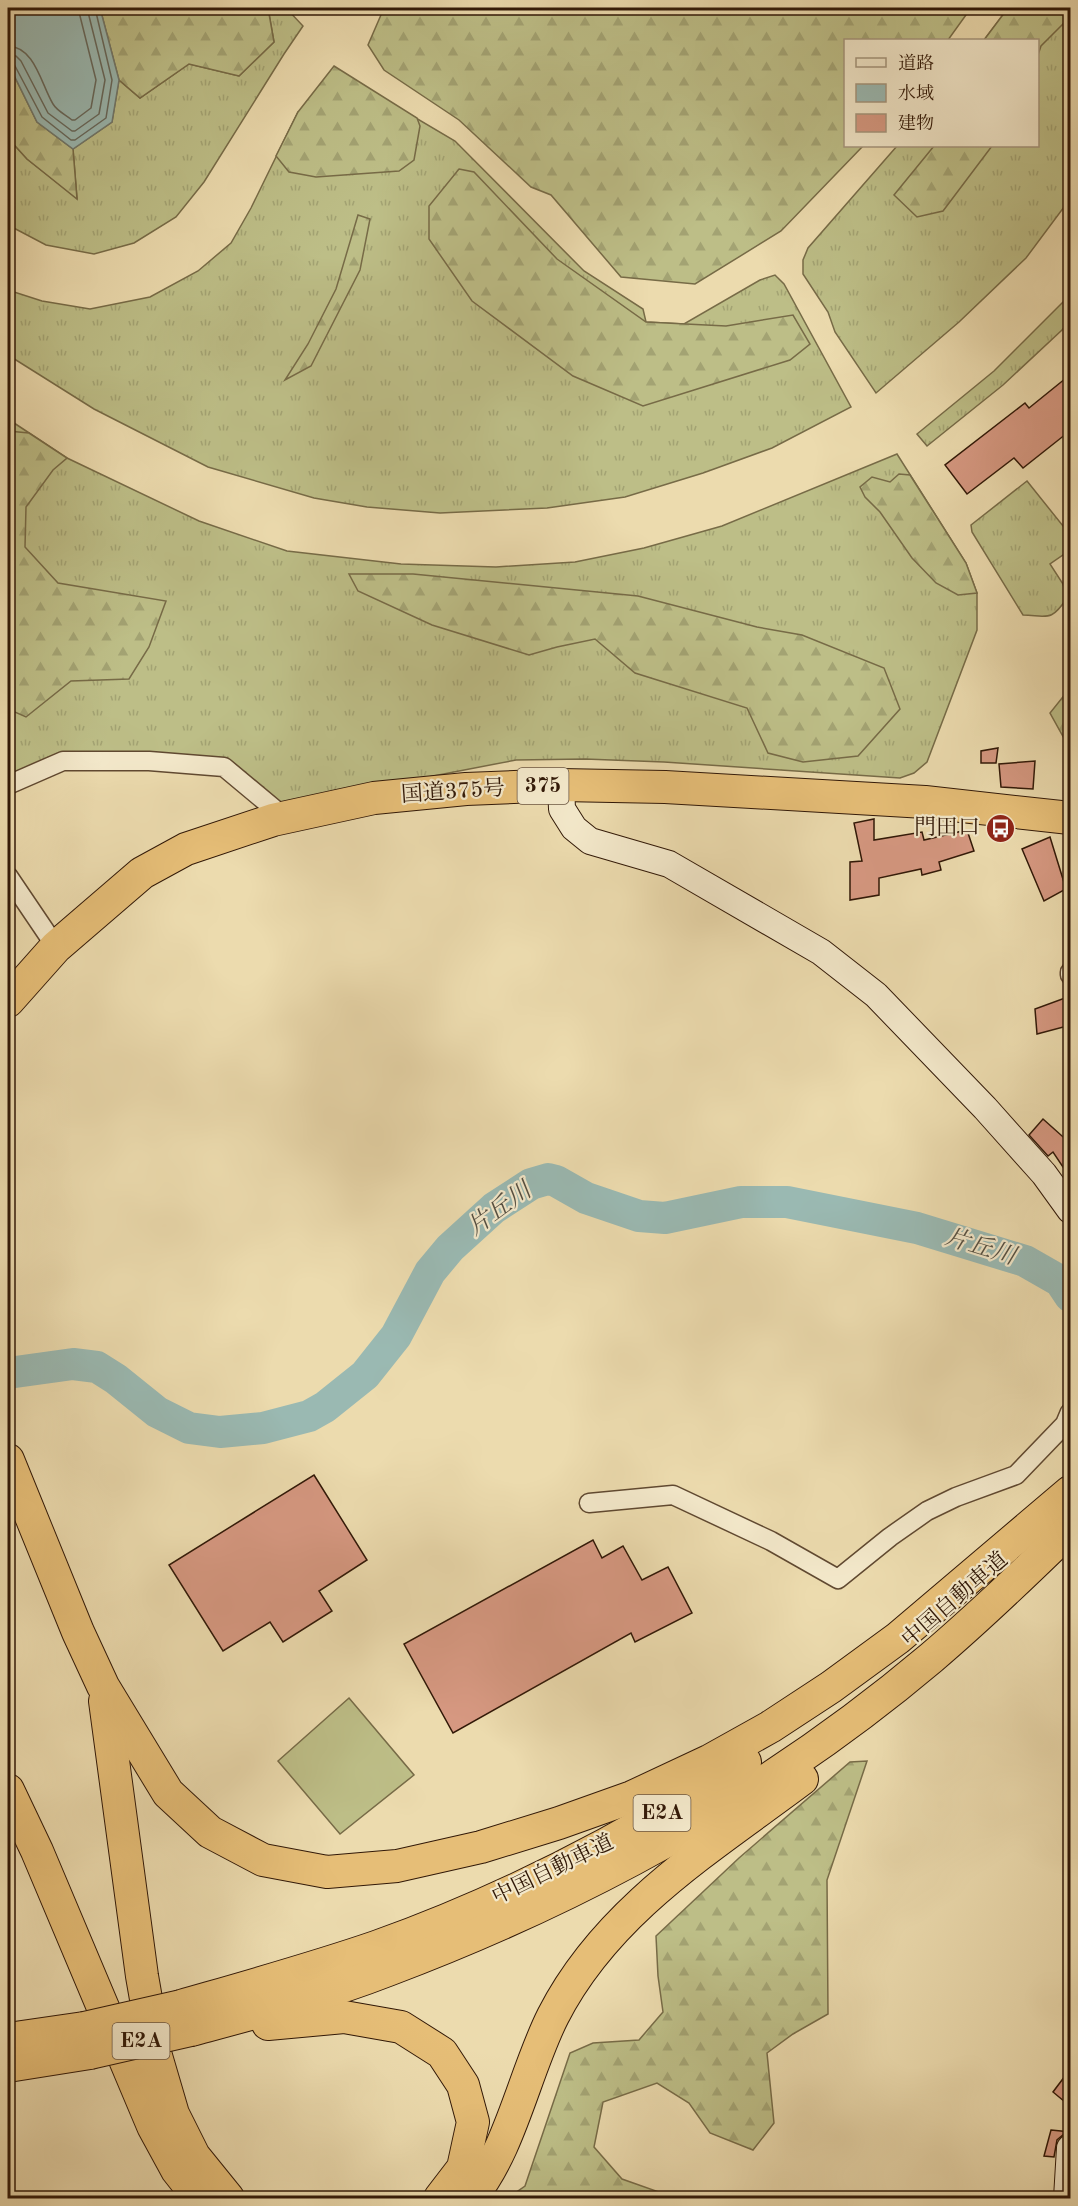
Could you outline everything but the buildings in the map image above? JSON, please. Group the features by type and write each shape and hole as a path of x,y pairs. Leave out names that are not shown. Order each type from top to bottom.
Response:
{"highway":[{"name":"国道375号","path":"8,1001 56,947 142,873 186,849 284,817 374,798 466,789 561,785 914,801 1071,818"},
{"path":"8,1460 78,1632 103,1686 168,1793 210,1832 263,1860 327,1872 397,1866 481,1847 559,1824 632,1797 709,1761 770,1727 831,1687 898,1638 1070,1491"},
{"name":"中国自動車道","path":"186,2018 282,1978 378,1946 466,1911 548,1874 623,1836 699,1791 764,1750 907,1643 984,1576 1070,1491"},
{"path":"470,2199 478,2190 498,2152 553,2016 577,1976 607,1936 644,1899 682,1868 803,1779 867,1727 1017,1588 1071,1529"},
{"name":"中国自動車道","path":"8,2066 87,2040 186,2018 290,2004 387,1971 554,1900 707,1818 860,1714 930,1659 998,1599 1071,1529"},
{"path":"103,1686 142,1976 156,2056 173,2114 194,2156 228,2199"},
{"path":"8,1790 37,1851 153,2126 177,2170 199,2199"},
{"path":"186,2018 344,2017 401,2026 442,2054 463,2085 473,2122 463,2168 441,2199"},
{"name":"中国自動車道","path":"8,2039 87,2040"}],"street":[{"path":"8,785 63,761 149,761 224,767 284,817"},
{"path":"561,785 562,809 574,828 590,841 669,864 821,952 876,995 985,1108 1044,1174 1071,1210"},
{"path":"8,876 56,947"},
{"path":"590,1503 673,1495 771,1541 838,1579 890,1537 927,1511 956,1497 1016,1475 1065,1424 1071,1412"},
{"path":"1067,2199 1071,2148"}],"green space":[{"path":"100,8 268,8 274,42 239,76 189,64 140,98 119,80"},
{"path":"268,8 286,8 303,26 204,182 176,217 134,243 94,254 46,245 8,225 8,138 27,159 77,198 73,149 112,122 119,80 140,98 189,64 239,76 274,42"},
{"path":"384,8 971,8 949,39 844,39 844,147 862,147 781,231 695,284 621,277 551,195 531,187 459,120 384,70 368,45"},
{"path":"1008,8 1070,8 1070,199 1026,258 959,322 876,393 835,332 828,312 803,274 803,260 808,248 896,147 1039,147 1039,39 985,39"},
{"path":"1008,8 1070,8 1070,17 1041,46 1039,52 1039,39 985,39"},
{"path":"8,63 37,122 73,149 77,199 27,159 8,138"},
{"path":"334,66 417,118 420,126 414,160 399,171 316,177 289,172 276,156 298,112"},
{"path":"377,95 455,141 584,271 643,309 646,322 684,324 760,280 775,275 784,284 851,407 772,448 703,473 625,497 547,508 440,513 367,507 314,498 208,467 94,409 8,355 8,290 42,301 90,309 150,297 198,271 231,243 251,208 298,112"},
{"path":"933,147 991,147 943,211 917,217 894,195"},
{"path":"459,169 474,172 557,259 646,322 726,326 793,315 810,344 790,360 643,406 573,376 472,301 429,239 429,206"},
{"path":"358,215 370,219 360,270 311,366 285,380 308,344 336,289"},
{"path":"1070,295 1070,320 1062,330 1003,385 927,446 917,434 994,371"},
{"path":"8,419 67,458 199,521 287,551 401,564 496,567 575,562 644,548 722,526 897,454 966,563 977,593 977,630 927,762 914,773 900,778 664,762 585,759 516,760 278,806 232,765 84,753 8,779"},
{"path":"8,431 29,433 67,458 53,470 26,507 25,547 58,583 166,601 149,647 129,679 71,681 26,717 8,709"},
{"path":"899,474 910,475 966,563 977,593 958,595 936,583 912,558 880,512 865,497 860,487 872,477 890,482"},
{"path":"1027,481 1070,533 1070,550 1050,564 1063,584 1067,598 1057,611 1048,616 1023,615 972,532 971,525"},
{"path":"349,574 413,574 638,596 757,627 802,635 884,668 900,709 858,756 803,762 768,753 747,708 635,673 595,639 529,655 432,625 358,591"},
{"path":"1066,693 1070,696 1070,749 1050,713"},
{"path":"349,1698 414,1775 340,1834 278,1761"},
{"path":"867,1761 827,1880 828,2014 793,2034 767,2053 774,2123 753,2150 710,2133 689,2103 657,2083 603,2102 594,2147 622,2179 659,2192 662,2198 508,2198 525,2186 570,2053 593,2043 639,2040 663,2012 656,1936 739,1858 850,1762"}],"water":[{"path":"8,8 100,8 119,80 112,122 73,149 37,122 8,63"}],"waterway":[{"name":"片丘川","path":"8,1373 73,1364 97,1367 116,1379 157,1412 189,1428 220,1432 263,1428 309,1416 325,1407 365,1375 396,1336 430,1272 450,1248 494,1208 531,1184 548,1179 586,1198 639,1216 665,1218 741,1202 787,1202 917,1228 1025,1261 1060,1281 1070,1296"}],"place":[{"name":"門田口","path":"1001,828"}]}
